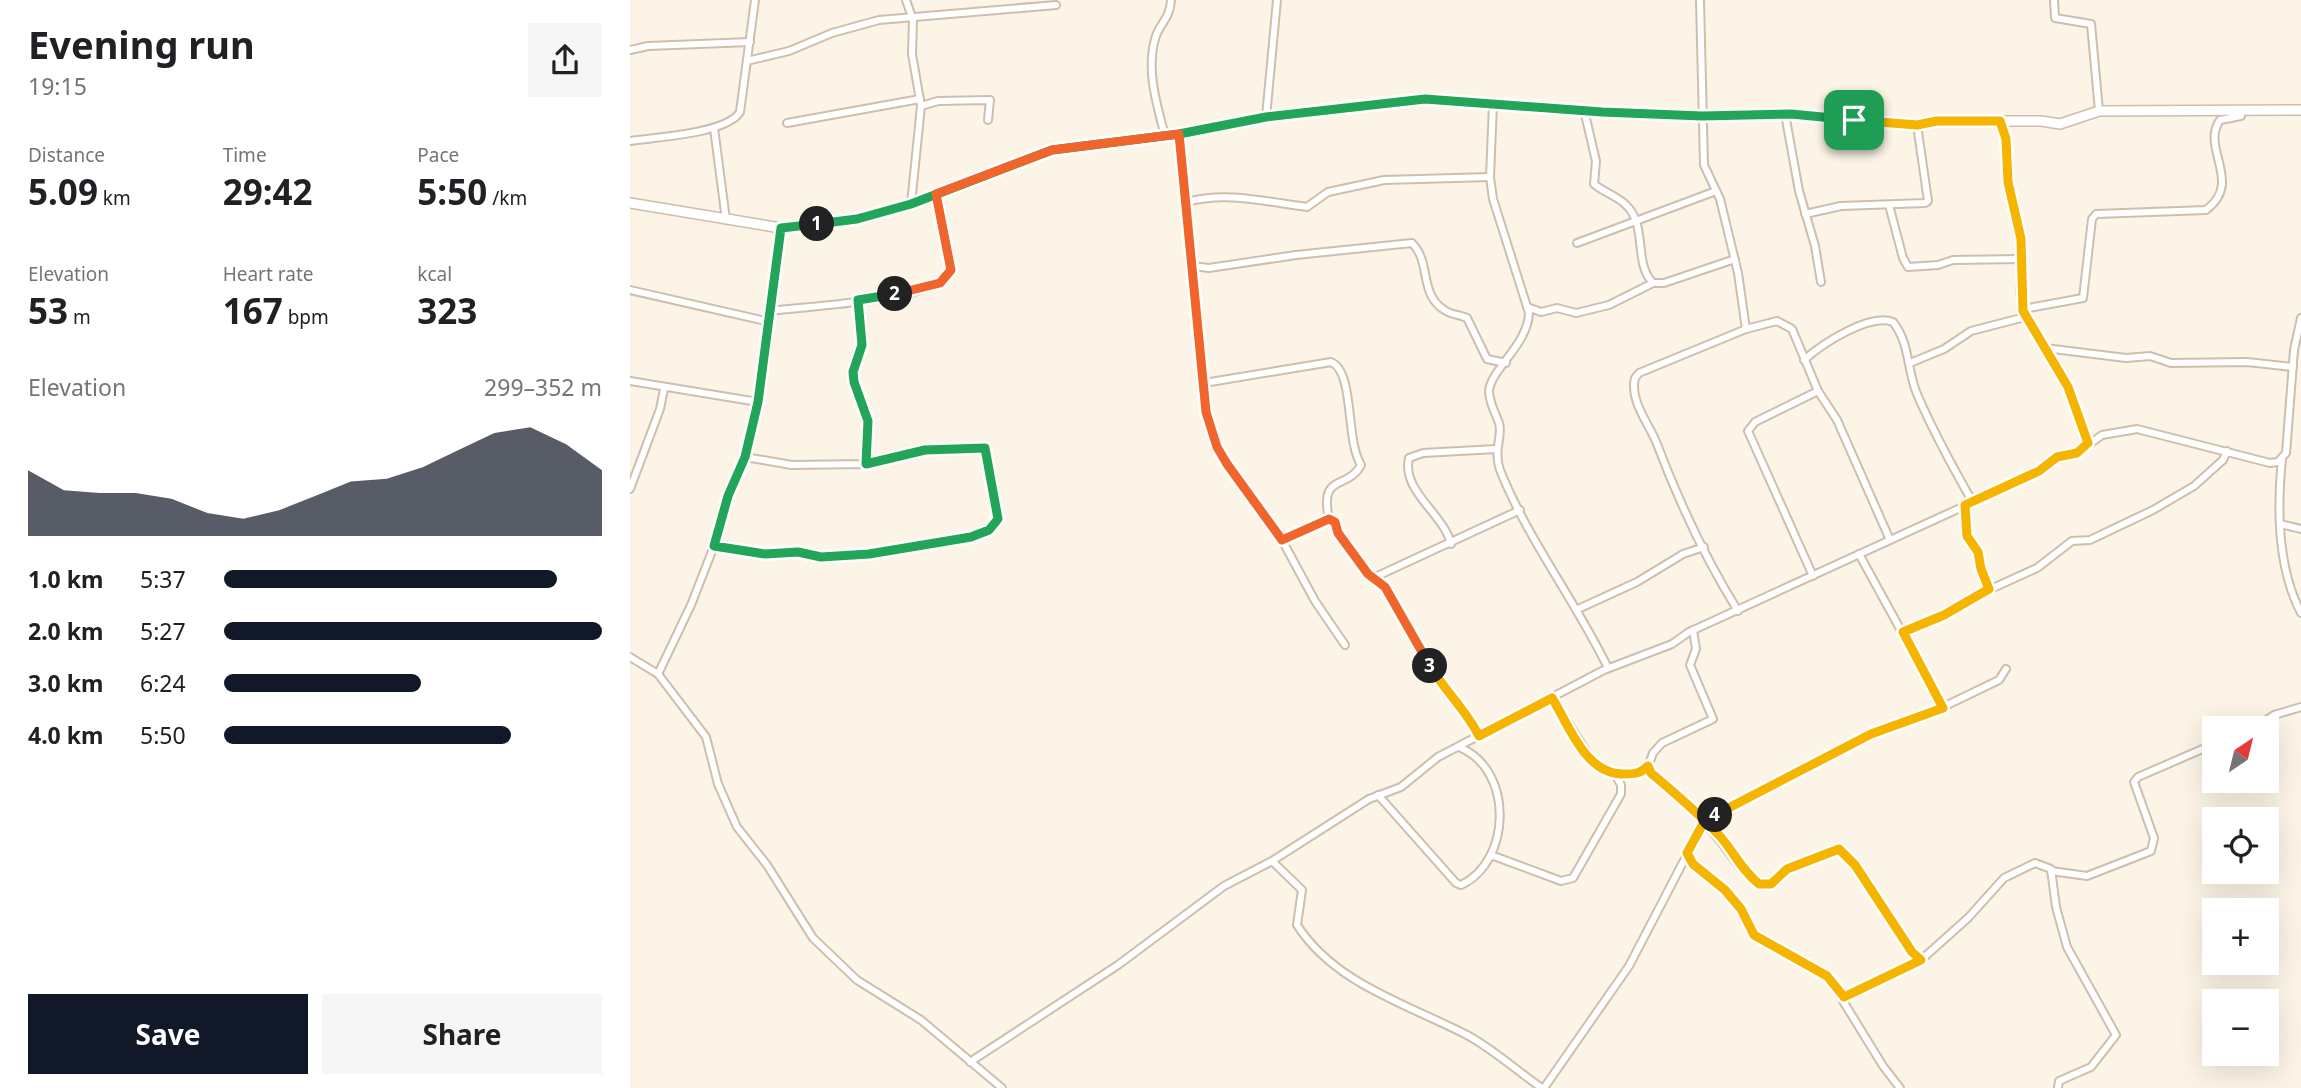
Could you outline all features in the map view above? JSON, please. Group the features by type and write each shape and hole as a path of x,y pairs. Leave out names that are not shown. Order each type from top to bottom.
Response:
{"street":[{"path":"630,141 714,128 735,120 740,112 755,0"},
{"path":"906,0 913,20 912,54 920,103 911,204"},
{"path":"1165,136 1154,89 1152,65 1155,39 1170,13 1171,0"},
{"path":"1266,117 1277,0"},
{"path":"1700,0 1704,165 1716,191 1735,258 1746,329"},
{"path":"2054,0 2055,18 2091,24 2099,111"},
{"path":"747,61 789,51 832,33 879,20 913,20 1056,5"},
{"path":"630,50 648,46 750,42"},
{"path":"630,203 781,228 857,219 911,204 1052,150 1179,134 1266,117 1425,99 1702,116 1785,114 1917,125 1937,121 2060,124 2099,111 2301,110"},
{"path":"786,123 949,100 990,100 988,120"},
{"path":"1493,104 1490,177 1493,199 1527,307 1529,326 1506,363 1491,381 1489,390 1492,411 1500,425 1496,449 1499,467 1608,668"},
{"path":"1584,110 1596,161 1594,184 1627,206 1636,221 1643,268 1653,283"},
{"path":"1910,363 1944,349 1971,331 2024,313 2083,298 2092,219 2096,214 2206,210 2215,204 2221,191 2222,175 2213,134 2220,120 2241,116 2241,110"},
{"path":"1785,114 1821,282"},
{"path":"2000,121 2006,139 2008,182 2021,239 2024,313 2068,387 2088,443"},
{"path":"1805,214 1841,206 1917,205 1928,201 1917,125"},
{"path":"714,128 726,221"},
{"path":"1179,134 1206,412 1217,447 1282,540 1315,601 1345,645"},
{"path":"1187,202 1205,197 1234,197 1307,207 1328,192 1384,180 1490,177"},
{"path":"1577,243 1716,191"},
{"path":"771,311 913,292 940,283 948,274 951,261 936,194"},
{"path":"1889,205 1903,258 1908,267 1938,265 1953,260 2021,259"},
{"path":"658,674 681,628 714,546 728,496 745,457 758,402 781,228"},
{"path":"1192,266 1209,268 1296,255 1412,243 1425,268 1428,291 1436,302 1447,312 1467,318 1487,359 1506,363"},
{"path":"1527,307 1541,312 1557,308 1576,313 1609,305 1653,283 1664,283 1735,258"},
{"path":"630,290 770,322"},
{"path":"858,300 862,345 853,372 868,421 866,464"},
{"path":"970,1062 1118,965 1224,886 1272,861 1378,795 1401,787 1438,758 1608,668 1672,644 1693,630 2039,471 2057,457 2077,453 2102,435 2137,429 2270,463 2282,459 2287,453 2292,368 2301,318"},
{"path":"1804,360 1822,343 1885,319 1897,327 1910,363 1916,392 1968,503 1967,536 1978,552 1989,589"},
{"path":"1738,611 1677,498 1657,442 1643,418 1633,383 1639,373 1746,329 1784,323 1792,329 1818,391 1837,420 1889,540"},
{"path":"2045,348 2126,358 2150,355 2171,363 2247,362 2292,368"},
{"path":"1204,383 1331,362 1343,370 1352,446 1361,465 1357,472 1334,482 1329,489 1326,504 1329,519 1373,578 1385,587 1448,695 1469,717 1479,736"},
{"path":"630,381 758,402"},
{"path":"630,489 660,409 664,388"},
{"path":"1813,576 1748,431 1755,422 1818,391"},
{"path":"714,546 765,554 798,552 821,557 869,554 971,537 989,530 998,519 985,448 925,450 866,464 790,465 745,457"},
{"path":"1451,544 1441,520 1415,487 1409,474 1409,458 1423,453 1496,449"},
{"path":"1903,632 1944,615 1989,589 2037,568 2072,541 2090,540 2153,510 2194,486 2223,460 2227,451"},
{"path":"2282,459 2278,495 2285,565 2301,613"},
{"path":"1373,578 1520,510"},
{"path":"1282,540 1329,519"},
{"path":"2280,524 2301,529"},
{"path":"1578,609 1637,582 1683,554 1704,547"},
{"path":"1859,554 1943,708"},
{"path":"1552,698 1594,764 1615,774 1638,774 1648,766 1662,743 1713,719 1689,665 1696,649 1693,630"},
{"path":"630,657 658,674 706,737 718,785 737,827 767,864 813,938 857,980 920,1020 1002,1088"},
{"path":"1272,861 1302,890 1297,925 1327,961 1354,980 1470,1037 1543,1088 1629,966 1705,821 1871,734 1943,708 1999,680 2006,669"},
{"path":"2273,716 2301,708"},
{"path":"1378,795 1456,883 1461,885 1472,880 1491,855 1498,825 1499,790 1480,757 1459,747"},
{"path":"1844,997 1921,960 1968,918 2004,877 2035,863 2051,871 2087,876 2151,851 2154,838 2134,782 2138,777 2202,749"},
{"path":"1648,766 1651,773 1675,790 1717,834 1746,875 1763,885 1771,884 1787,869 1839,849 1855,865 1912,952 1921,960"},
{"path":"1491,855 1568,881 1579,869 1621,794 1621,785 1615,774"},
{"path":"1687,853 1693,864 1725,890 1741,909 1754,935 1827,976 1844,997 1845,1006 1900,1088"},
{"path":"2051,871 2056,908 2067,947 2116,1035 2091,1066 2059,1081 2058,1088"}],"route":[{"path":"1854,120 1791,114 1702,116 1602,112 1550,106 1425,99 1266,117 1179,134 1052,150 936,194 911,204 857,219 781,228 766,358 758,402 745,457 728,496 714,546 765,554 798,552 821,557 869,554 971,537 989,530 998,519 985,448 925,450 866,464 868,421 853,372 862,345 858,300 913,292 940,283 951,270 936,194 994,172 1052,150 1076,149 1179,134 1206,412 1217,447 1227,464 1282,540 1329,519 1335,522 1338,533 1368,574 1385,587 1422,654 1448,695 1469,717 1479,736 1552,698 1594,764 1616,774 1638,774 1648,766 1651,773 1675,790 1706,820 1704,822 1732,852 1746,875 1759,884 1771,884 1787,869 1819,859 1839,849 1849,857 1912,952 1921,960 1844,997 1819,970 1764,943 1754,935 1741,909 1712,877 1690,861 1687,853 1704,822 1706,820 1871,734 1943,708 1903,632 1944,615 1989,589 1978,552 1967,536 1965,505 2039,471 2052,459 2077,453 2088,443 2068,387 2023,311 2020,290 2021,239 2008,182 2006,139 2000,121 1937,121 1917,125 1854,120"}]}
